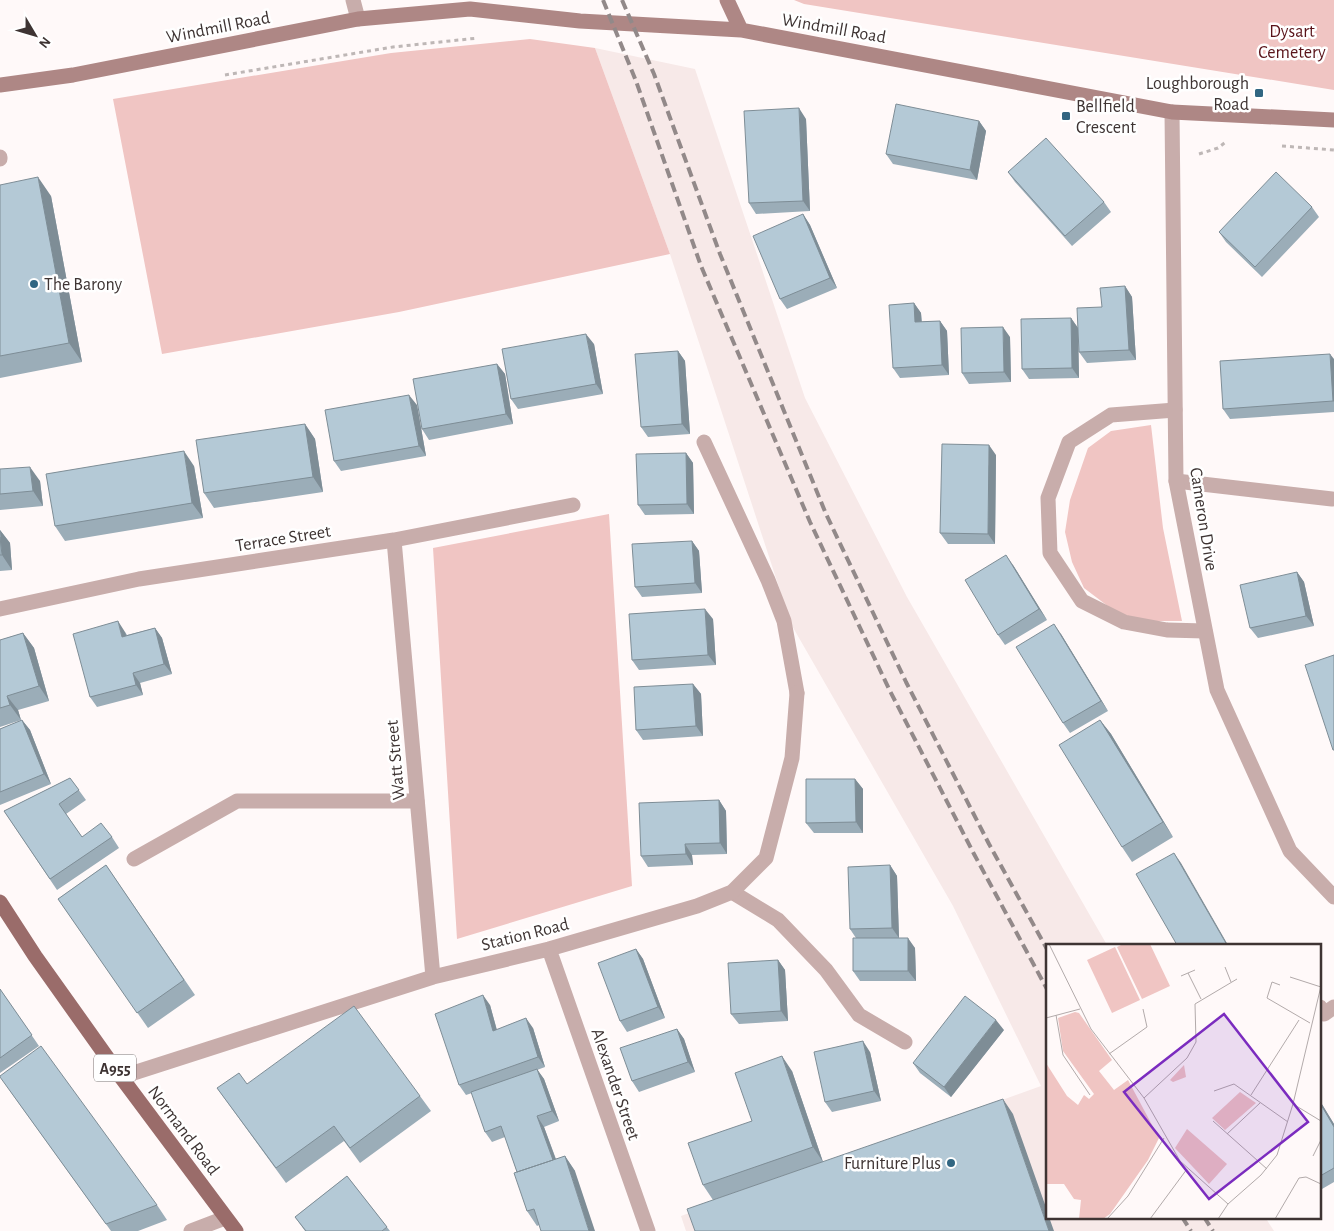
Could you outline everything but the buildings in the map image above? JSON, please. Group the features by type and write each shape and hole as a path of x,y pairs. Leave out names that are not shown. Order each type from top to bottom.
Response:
{"main road":[{"path":"727,0 741,30"},
{"name":"Windmill Road","path":"0,85 72,75 358,19 470,9 580,21 741,30 1172,112 1334,120"},
{"name":"Normand Road","path":"0,902 35,956 236,1231"}],"street":[{"path":"353,0 358,19"},
{"name":"Cameron Drive","path":"1172,112 1176,481 1217,690 1290,851 1334,897"},
{"path":"1175,410 1111,415 1069,442 1048,498 1050,553 1082,601 1124,622 1166,630 1205,631"},
{"name":"Station Road","path":"122,1077 433,977 549,949 697,906 732,892 766,858 792,758 797,693 784,621 768,580 704,442"},
{"path":"1176,481 1332,499"},
{"name":"Terrace Street","path":"0,610 139,579 394,540 573,505"},
{"name":"Watt Street","path":"394,540 433,977"},
{"path":"134,859 237,801 417,801"},
{"path":"732,892 778,920 826,970 859,1014 905,1042"},
{"name":"Alexander Street","path":"549,949 648,1231"},
{"path":"1322,1010 1324,1014 1334,1007"},
{"path":"191,1231 225,1218"}],"path":[{"path":"220,76 393,47 479,38"},
{"path":"1172,150 1203,155 1229,140"},
{"path":"1273,145 1334,150"}],"shaded area":[{"path":"595,48 695,69 805,398 907,597 1106,944 1046,944 1046,1218 1266,1218 1274,1231 686,1231 681,1216 1041,1086 953,906 791,624 670,254"}],"green space":[{"name":"Dysart Cemetery","path":"794,0 1334,0 1334,90 804,4"},
{"path":"530,39 595,48 670,254 399,312 162,354 113,99 391,53"},
{"path":"1151,425 1163,528 1182,621 1137,621 1109,607 1084,588 1072,562 1065,532 1070,500 1088,448 1111,431"},
{"path":"609,514 632,886 457,939 433,548"}],"railway":[{"path":"603,0 636,81 701,266 810,522 890,691 974,854 1046,987"},
{"path":"622,0 654,74 720,254 826,514 906,682 989,844 1046,947"},
{"path":"1183,1218 1191,1231"},
{"path":"1205,1218 1213,1231"}],"place":[{"name":"Loughborough Road","path":"1259,93"},
{"name":"Bellfield Crescent","path":"1066,116"},
{"name":"The Barony","path":"34,284"},
{"name":"Furniture Plus","path":"951,1163"}]}
